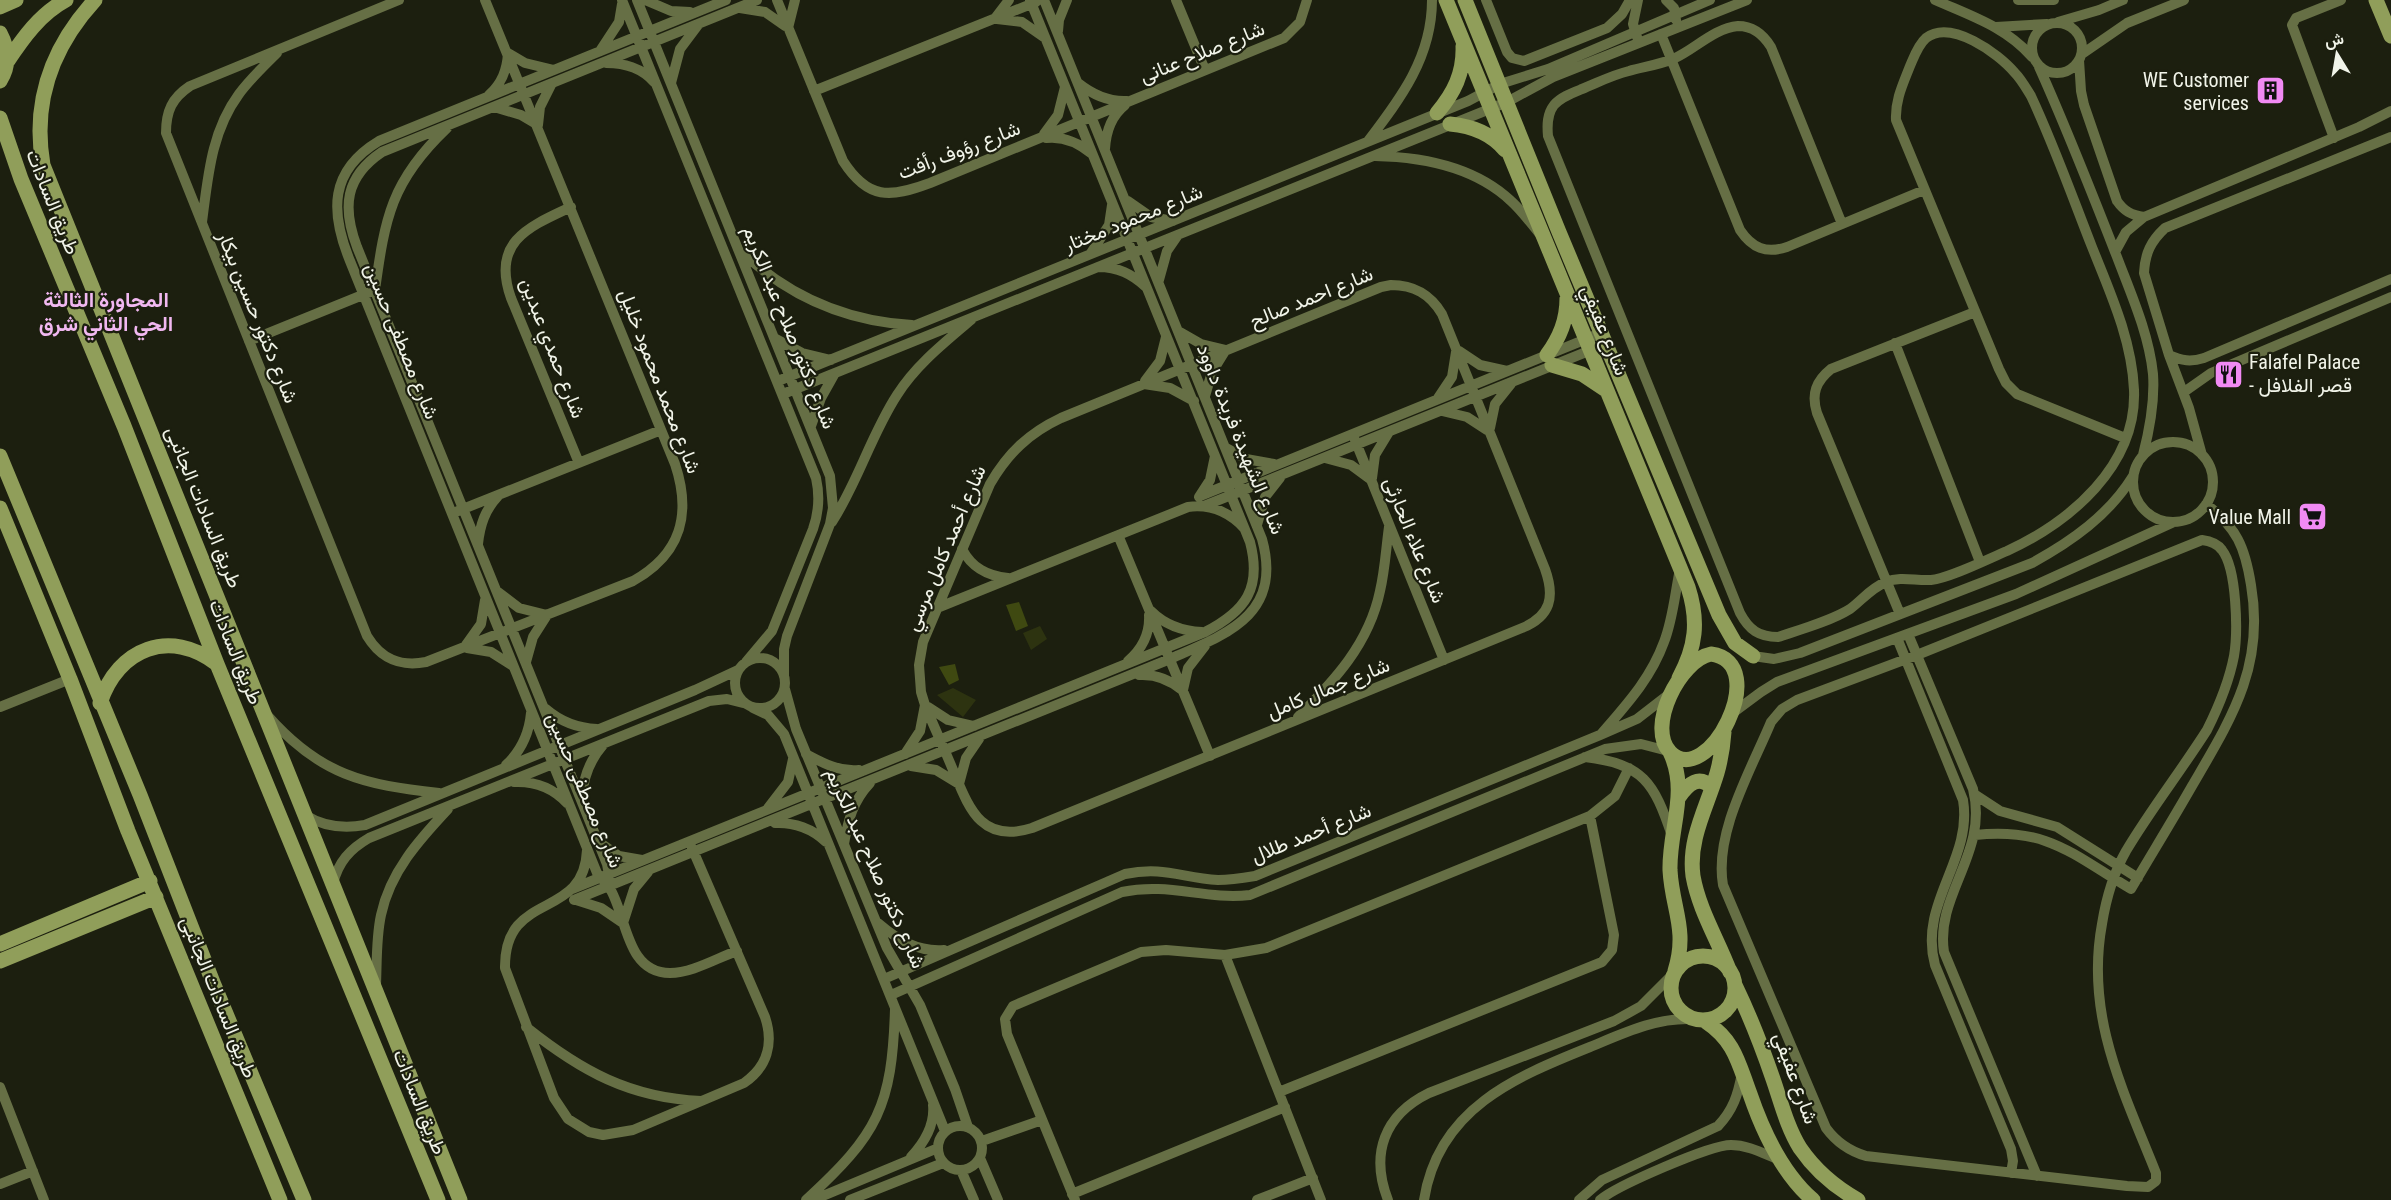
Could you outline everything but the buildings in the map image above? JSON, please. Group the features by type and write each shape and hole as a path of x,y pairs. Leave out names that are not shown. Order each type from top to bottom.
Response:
{"street":[{"path":"0,7 16,0"},
{"path":"0,81 7,62 32,27 45,14 66,0"},
{"name":"طريق السادات الجانبى","path":"95,0 61,45 44,88 39,134 43,165 460,1200"},
{"name":"شارع دكتور حسين بيكار","path":"399,0 190,86 173,100 168,111 166,133 367,636 375,648 385,657 398,663 412,664 426,662 500,633"},
{"path":"485,0 523,89"},
{"path":"622,0 619,22 601,57 641,71 658,89"},
{"name":"شارع دكتور صلاح عبد الكريم","path":"305,815 328,826 365,825 600,729 742,666 765,642 777,619 813,529 819,504 816,478 622,0"},
{"name":"شارع دكتور صلاح عبد الكريم","path":"637,0 830,476 833,508 830,524 787,636 784,649 784,675"},
{"path":"645,0 671,11 698,17 738,8 757,0"},
{"path":"671,83 680,49 698,17 726,0"},
{"name":"شارع رؤوف رأفت","path":"777,0 836,148 849,172 863,184 879,192 903,193 1091,117"},
{"path":"738,8 765,12 788,28 795,0"},
{"path":"993,19 1009,0"},
{"path":"1058,34 1059,20 1066,0"},
{"path":"1176,0 1204,70"},
{"name":"شارع صلاح عنانى","path":"1091,117 1284,38 1300,22 1307,0"},
{"path":"1367,142 1403,96 1415,76 1429,32 1432,0"},
{"name":"شارع عفيفي","path":"1446,0 1680,566 1694,605 1696,624 1694,642 1689,660 1676,684"},
{"name":"شارع عفيفي","path":"1465,0 1719,615 1730,636 1740,648 1753,656"},
{"path":"1486,0 1507,52 1512,58 1524,62 1607,28 1622,14 1630,0"},
{"path":"1638,0 1633,17 1634,32 1642,42"},
{"path":"1666,0 1674,8 1676,14 1674,29"},
{"name":"شارع محمود مختار","path":"783,393 1450,124 1488,100 1500,84 1548,69 1710,0"},
{"name":"شارع محمود مختار","path":"778,381 1437,113 1488,100 1507,102 1553,77 1747,0"},
{"path":"1935,0 1996,27 2016,40 2047,72 2065,72 2080,57 2127,23 2178,1"},
{"path":"2019,0 2054,0"},
{"path":"1726,659 1753,656 1774,659 1787,657 1990,580 2032,562 2073,539 2109,509 2124,492 2143,455 2152,414 2152,372 2144,331 2060,109 2031,51 2035,34 2053,23 2092,13 2123,0"},
{"path":"2334,138 2292,25 2296,18 2341,0"},
{"path":"2376,0 2390,33"},
{"path":"814,92 1037,1"},
{"name":"شارع الشهيدة فريدة داوود","path":"694,853 1170,659 1207,637 1232,616 1250,594 1256,568 1251,527 1236,488 1226,448 1058,34 1037,1"},
{"name":"شارع الشهيدة فريدة داوود","path":"1037,1 1046,39 1065,87 1215,453 1236,488"},
{"name":"شارع مصطفى حسين","path":"605,876 587,846 364,295 337,223 337,197 345,174 361,154 379,141 486,98 553,83 601,57 698,17"},
{"path":"993,19 1022,22 1046,39"},
{"path":"1996,27 2067,24 2080,36 2080,91 2117,201 2128,213 2144,216"},
{"path":"1842,224 1765,38 1757,31 1747,27 1736,26 1716,34 1671,60 1620,73 1562,98 1549,115 1548,135 1740,613 1750,629 1759,634 1778,637 1843,612 1873,588 1887,582 1899,579 1939,578 2031,538 2085,500 2104,479 2119,455 2131,422 2134,393 2133,373 2126,339 2114,302 2031,96 2015,73 1991,51 1955,33 1934,34 1918,47 1895,108 1900,131 2006,383 2017,394 2125,438"},
{"path":"0,33 5,42 7,62"},
{"path":"1661,34 1740,230 1746,240 1755,247 1776,251 1924,190"},
{"path":"1437,113 1447,101 1458,80 1464,56 1463,40"},
{"path":"202,225 211,158 221,124 239,94 281,48"},
{"path":"508,53 535,66 554,70"},
{"path":"486,98 505,73 508,53"},
{"name":"شارع مصطفى حسين","path":"601,57 554,70 494,107 382,152 363,167 356,177 348,199 349,223 598,841 609,887"},
{"path":"1077,82 1096,95 1118,101 1130,101"},
{"path":"494,107 513,111 538,125 543,98 553,83"},
{"path":"1040,138 1058,115 1065,87"},
{"name":"شارع محمد محمود خليل","path":"500,633 633,581 655,567 671,548 679,532 684,498 675,464 662,430 523,89"},
{"path":"1105,151 1108,128 1121,108 1130,101"},
{"path":"2115,252 2126,232 2144,216 2334,138 2391,111"},
{"name":"طريق السادات","path":"0,118 21,179 142,471 217,664 438,1200"},
{"path":"1727,721 1761,692 1777,682 2044,582 2174,522 2189,519 2206,504 2213,482 2210,468 2202,455 2184,392 2169,355 2144,273 2146,254 2156,237 2165,228 2386,138 2373,121"},
{"path":"249,341 375,290 383,232 395,195 415,162 451,124"},
{"path":"1450,124 1464,125 1484,132 1501,145 1510,156"},
{"path":"1040,138 1063,139 1085,148 1094,156"},
{"path":"1369,156 1399,156 1424,160 1470,174 1510,200 1544,239"},
{"path":"2082,166 2103,157"},
{"path":"21,179 48,180"},
{"path":"1125,199 1142,212 1173,221"},
{"path":"1089,255 1104,236 1109,225 1113,202"},
{"name":"شارع حمدي عبدين","path":"571,207 522,233 513,244 507,257 505,271 511,298 579,463"},
{"path":"1159,284 1162,261 1172,241 1179,233"},
{"path":"739,249 782,285 824,307 860,318 915,325"},
{"path":"1095,267 1110,267 1124,271 1148,289"},
{"path":"2169,355 2193,362 2391,279"},
{"name":"شارع احمد صالح","path":"1180,368 1391,285 1412,287 1429,297 1442,314 1471,386"},
{"path":"937,608 1202,501 1236,488 1284,475 1512,382 1550,360 1561,333 1568,295"},
{"path":"2184,392 2211,373 2391,297"},
{"path":"1900,614 1817,413 1814,393 1817,384 1831,369 1975,312"},
{"path":"830,524 844,504 888,410 906,382 928,357 978,315"},
{"path":"1178,331 1201,344 1226,350 1212,372 1205,397"},
{"path":"1167,335 1160,362 1143,384 1170,388 1194,401"},
{"path":"774,338 802,352 831,360"},
{"path":"1236,488 1280,464 1436,400 1508,371 1550,360 1604,339"},
{"path":"1895,343 1980,562"},
{"path":"1436,400 1452,377 1456,349 1480,365 1508,371"},
{"path":"1550,360 1582,374 1607,391"},
{"name":"شارع أحمد كامل مرسي","path":"940,740 925,705 919,679 923,642 990,484 1012,451 1026,438 1061,418 1180,368"},
{"path":"811,426 821,398 835,373"},
{"path":"1441,411 1467,417 1490,432 1495,404 1512,382"},
{"name":"شارع جمال كامل","path":"940,740 968,806 984,825 1007,833 1020,832 1529,625 1545,610 1551,597 1550,583 1471,386"},
{"path":"452,513 662,430"},
{"path":"1372,482 1375,455 1389,432"},
{"name":"شارع علاء الحارثى","path":"1353,434 1444,660"},
{"path":"142,471 154,439"},
{"path":"2143,455 2162,444 2176,442 2190,446 2202,455"},
{"path":"1226,448 1257,463 1280,464"},
{"path":"1202,501 1210,480 1215,453"},
{"path":"0,456 100,703 140,795 214,985 304,1200"},
{"path":"1325,458 1351,465 1372,482"},
{"path":"1202,501 1251,527 1265,497 1284,475"},
{"path":"2133,476 2134,492 2140,506 2152,516 2174,522"},
{"path":"478,544 486,512 500,494"},
{"path":"1975,835 2005,833 2033,836 2053,842 2131,889 2231,720 2246,683 2253,643 2254,603 2247,563 2240,540 2226,519 2206,504"},
{"name":"طريق السادات الجانبى","path":"0,508 70,679 128,831 280,1200"},
{"path":"1294,722 1336,678 1363,637 1380,591 1389,524"},
{"path":"1118,535 1210,756"},
{"path":"2197,541 2208,541 2221,548 2226,556 2232,581 2236,618 2235,653 2228,679 2206,730 2119,866 2103,914 2098,952 2099,1003 2109,1052 2156,1173 2156,1181 2151,1186 2037,1176 1866,1156 1850,1150 1837,1141 1826,1128 1723,885 1720,861 1726,831 1776,715 1797,700 1917,655 2197,541"},
{"path":"962,549 976,568 987,574 1011,578"},
{"path":"1600,735 1632,699 1656,661 1671,619 1680,566"},
{"path":"1990,580 2000,600"},
{"path":"497,591 519,608 547,615 532,637 526,662"},
{"path":"485,595 485,610 481,624 464,647 491,652 514,667"},
{"path":"1149,608 1168,624 1207,637 1193,658 1184,679 1183,690"},
{"path":"1125,664 1135,655 1145,639 1149,608"},
{"path":"1908,634 1974,794 1977,809 1975,835 1943,922 1942,944 1947,961 2037,1176"},
{"path":"1726,659 1730,652 1730,636"},
{"name":"شارع الشهيدة فريدة داوود","path":"764,812 1165,648 1207,637"},
{"path":"1897,638 1958,783 1965,809 1964,833 1932,919 1931,941 1935,965 2009,1144 2013,1161 2011,1173"},
{"path":"100,703 116,670 132,656 152,648 183,647 195,650 217,664"},
{"path":"1669,752 1682,759 1696,759 1711,747 1727,721 1737,680 1733,665 1719,655 1697,659 1676,684 1667,703 1663,729 1665,744 1669,752 1677,767 1679,797 1672,837 1670,872 1681,932 1681,945 1671,981 1671,996 1678,1010 1725,1037 1735,1052 1758,1116 1780,1161 1809,1198"},
{"path":"753,659 768,659 775,663 784,675 785,688 782,696 769,707 748,706 735,691 734,684 742,666 753,659"},
{"path":"1130,676 1152,675 1163,678 1183,690"},
{"path":"0,707 70,679"},
{"name":"شارع أحمد طلال","path":"884,979 1125,874 1154,870 1216,880 1246,878 1275,868 1600,735 1644,714 1663,700 1676,684"},
{"name":"شارع دكتور صلاح عبد الكريم","path":"785,688 792,719 820,789 899,972 924,1014 968,1126"},
{"name":"شارع دكتور صلاح عبد الكريم","path":"333,884 342,861 350,851 369,838 709,701 727,699 761,711 775,720 784,734 945,1131"},
{"path":"905,754 920,731 925,705 948,720 975,726"},
{"path":"544,708 564,722 600,729"},
{"path":"263,709 287,737 307,754 329,767 353,778 379,785 443,794"},
{"path":"502,769 520,749 526,736 532,710"},
{"name":"شارع عفيفي","path":"1727,721 1721,757 1694,842 1693,874 1700,902 1751,1019 1788,1125 1800,1147 1816,1168 1858,1200"},
{"path":"1600,735 1629,730 1633,738 1626,744"},
{"path":"910,765 936,770 959,784 966,758 981,737"},
{"path":"582,802 582,789 587,770 605,743"},
{"name":"شارع أحمد طلال","path":"891,995 1122,892 1141,888 1161,888 1213,896 1250,895 1605,749 1626,744 1656,746 1669,752"},
{"path":"806,753 829,766 866,770"},
{"path":"1584,757 1614,761 1629,768 1648,783 1656,794 1672,837"},
{"path":"573,894 609,887 690,842 764,812 782,793 788,782 794,759"},
{"path":"258,761 284,762"},
{"path":"1285,1107 1073,1197 1005,1027 1008,1012 1013,1006 1141,952 1166,950 1225,956 1266,948 1590,816 1615,796 1629,768"},
{"path":"844,845 854,804 871,781"},
{"path":"508,782 535,783 548,788 570,805"},
{"path":"1679,797 1688,784 1694,782 1707,784 1712,789"},
{"path":"1974,794 1990,806 2008,814 2057,827 2138,878"},
{"path":"128,831 140,795"},
{"path":"375,988 378,936 387,894 407,856 451,806"},
{"path":"2005,833 2002,823 2008,814"},
{"path":"1279,1092 1602,962 1612,950 1614,935 1590,816"},
{"path":"769,823 782,822 808,829 820,836 829,846"},
{"path":"365,825 365,834 369,838"},
{"path":"1381,825 1387,838"},
{"path":"598,841 620,856 647,866"},
{"path":"690,842 767,1023 770,1041 767,1054 754,1075 744,1083 660,1120 618,1134 603,1135 589,1132 573,1123 560,1109 505,968 505,953 509,939 516,926 527,915 605,876 694,853"},
{"path":"573,894 584,869 587,846"},
{"path":"623,923 634,889 647,866"},
{"path":"0,944 150,881"},
{"path":"609,887 635,952 644,963 656,970 670,973 685,970 737,951"},
{"path":"573,894 601,908 623,923"},
{"path":"0,961 156,897"},
{"path":"876,921 902,942 934,951 950,950"},
{"path":"1225,956 1322,1200"},
{"path":"1389,1200 1380,1173 1382,1144 1395,1119 1405,1108 1429,1093 1614,1021 1653,996 1686,961 1700,956 1720,961 1733,978 1733,1000 1725,1012 1698,1020 1664,1020 1639,1027 1527,1073 1487,1097 1470,1112 1443,1147 1433,1167 1424,1200"},
{"path":"1935,965 1947,961"},
{"path":"186,971 214,985"},
{"path":"806,1200 847,1162 873,1126 886,1095 893,1063 895,1006"},
{"path":"369,1032 389,1023"},
{"path":"526,1026 571,1060 608,1081 655,1096 703,1101"},
{"path":"1579,1200 1602,1180 1718,1126 1735,1104 1742,1070"},
{"path":"0,1087 44,1200"},
{"path":"907,1161 917,1151 930,1126 934,1113 933,1098"},
{"path":"982,1141 1042,1120"},
{"path":"956,1126 968,1126 982,1141 983,1149 980,1158 970,1168 961,1170 950,1168 943,1162 938,1148 940,1139 945,1131 956,1126"},
{"path":"1600,1200 1621,1186 1719,1146 1745,1147 1780,1161"},
{"path":"813,1200 938,1148"},
{"path":"2013,1161 2028,1156"},
{"path":"980,1158 998,1200"},
{"path":"850,1200 943,1162"},
{"path":"961,1170 974,1200"},
{"path":"0,1184 33,1171"},
{"path":"1257,1200 1313,1178"}],"shaded area":[{"path":"1019,602 1028,626 1016,631 1006,605"},
{"path":"1040,626 1047,639 1031,650 1023,633"},
{"path":"955,664 959,680 949,685 939,667"},
{"path":"953,688 976,700 963,717 937,695"}],"place":[{"name":"WE Customer services","path":"2270,91"},
{"name":"Falafel Palace - قصر الفلافل","path":"2228,374"},
{"name":"Value Mall","path":"2312,517"}],"district":[{"name":"المجاورة الثالثة الحي الثاني شرق","path":"106,312"}]}
